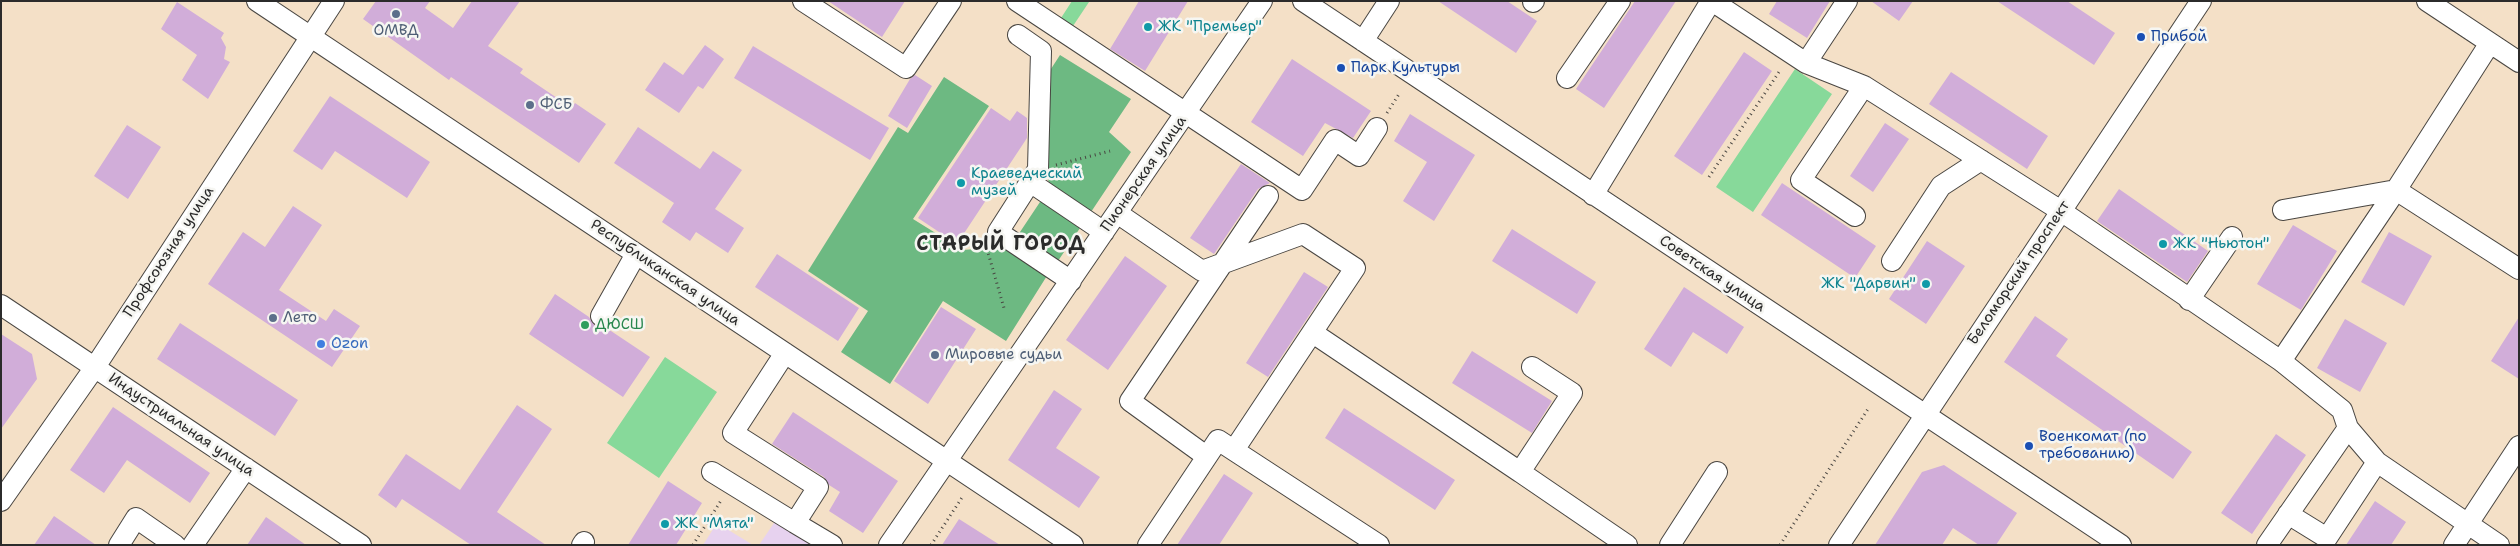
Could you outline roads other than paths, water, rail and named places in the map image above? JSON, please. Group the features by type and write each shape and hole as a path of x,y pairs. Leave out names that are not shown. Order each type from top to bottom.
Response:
{"street":[{"name":"Республиканская улица","path":"257,1 1073,545"},
{"name":"Профсоюзная улица","path":"1,501 94,367 334,1"},
{"path":"803,1 906,68 951,1"},
{"path":"1017,1 1302,190 1335,140 1359,156 1377,128"},
{"name":"Пионерская улица","path":"889,545 1262,1"},
{"name":"Советская улица","path":"1303,1 2122,545"},
{"path":"1363,41 1389,1"},
{"path":"1567,78 1620,1"},
{"path":"1593,195 1712,1 1799,58 1864,86 1981,160 2061,211 2281,361 2342,410 2348,428 2377,462 2499,545"},
{"path":"1799,58 1847,1"},
{"name":"Беломорский проспект","path":"1839,545 2201,1"},
{"path":"2427,1 2519,62"},
{"path":"1018,35 1041,51 1034,176 998,232 1071,281"},
{"path":"2281,361 2396,190 2490,43"},
{"path":"1855,216 1801,180 1864,86"},
{"path":"1892,260 1941,186 1981,160"},
{"path":"1034,176 1104,232"},
{"path":"2283,210 2396,190 2519,269"},
{"path":"1222,264 1268,196"},
{"path":"1117,213 1206,276"},
{"path":"1206,456 1130,401 1206,276 1222,264 1303,234 1356,268 1234,450"},
{"path":"2189,300 2232,237"},
{"path":"600,316 636,254"},
{"name":"Индустриальная улица","path":"1,305 360,545"},
{"path":"1313,333 1627,545"},
{"path":"785,353 733,433 818,487 795,523"},
{"path":"1520,472 1572,393 1532,366"},
{"path":"2268,545 2348,428"},
{"path":"1148,545 1218,440 1379,545"},
{"path":"2454,545 2519,446"},
{"path":"2288,514 2327,538 2377,462"},
{"path":"193,545 246,468"},
{"path":"712,472 832,545"},
{"path":"1670,545 1717,472"},
{"path":"120,545 136,518 175,545"}],"place":[{"name":"ОМВД","path":"396,14"},
{"name":"ЖК \"Премьер\"","path":"1148,27"},
{"name":"Прибой","path":"2141,37"},
{"name":"Парк Культуры","path":"1341,68"},
{"name":"ФСБ","path":"530,105"},
{"name":"Краеведческий музей","path":"961,183"},
{"name":"ЖК \"Ньютон\"","path":"2163,244"},
{"name":"ЖК \"Дарвин\"","path":"1926,284"},
{"name":"Лето","path":"273,318"},
{"name":"ДЮСШ","path":"585,325"},
{"name":"Ozon","path":"321,344"},
{"name":"Мировые судьи","path":"935,355"},
{"name":"Военкомат (по требованию)","path":"2029,446"},
{"name":"ЖК \"Мята\"","path":"665,524"}],"district":[{"name":"СТАРЫЙ ГОРОД","path":"1001,245"}]}
